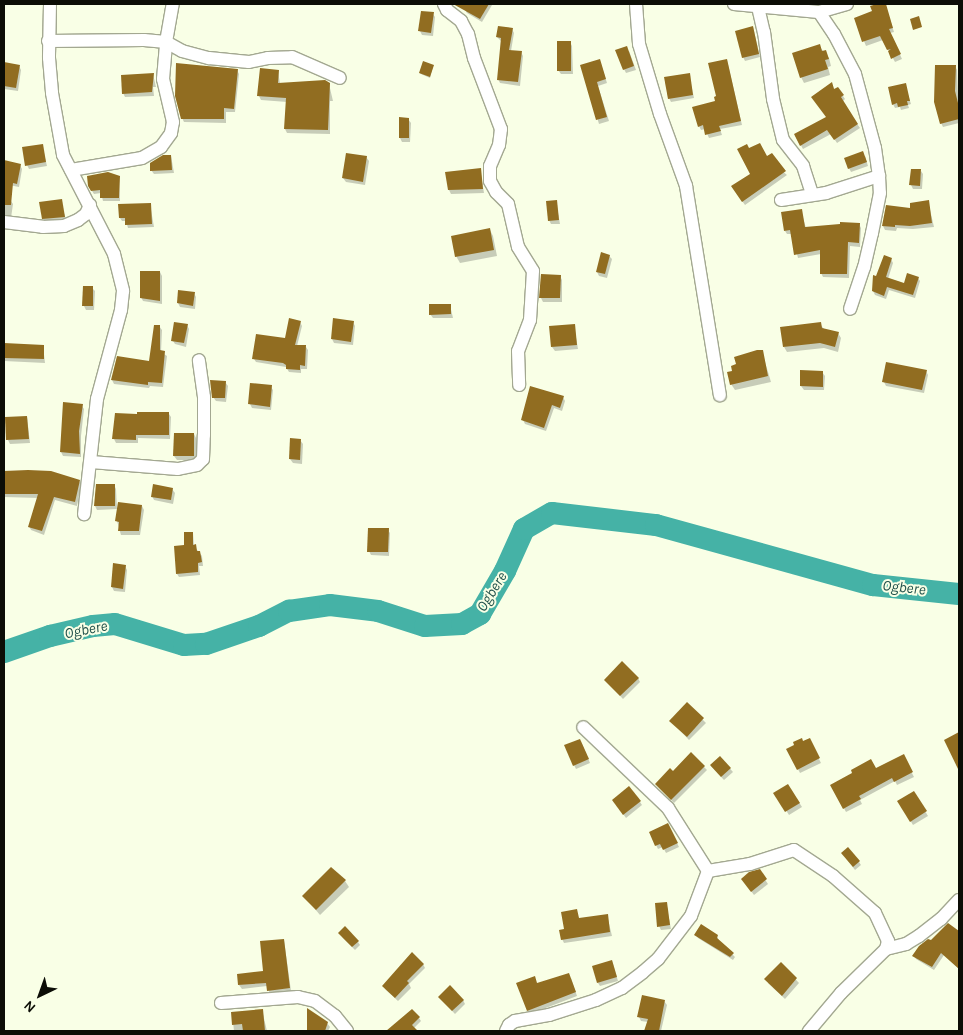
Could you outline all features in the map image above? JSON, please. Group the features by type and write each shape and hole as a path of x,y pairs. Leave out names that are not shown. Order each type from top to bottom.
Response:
{"street":[{"path":"50,4 48,41 52,93 64,155 114,254 123,291 121,310 97,399 84,514"},
{"path":"71,170 142,158 161,147 171,133 173,122 163,79 172,4"},
{"path":"444,4 447,10 461,21 468,34 474,58 501,129 499,145 490,166 490,181 496,192 508,204 518,247 533,271 530,320 518,351 519,385"},
{"path":"636,4 639,44 660,114 686,186 720,395"},
{"path":"734,4 819,12 848,4"},
{"path":"758,7 764,32 773,99 783,140 803,166 812,193"},
{"path":"819,12 855,74 875,148 879,176 880,192 868,250 850,309"},
{"path":"48,41 116,38 166,42 182,51 219,59 249,62 268,58 292,57 340,78"},
{"path":"781,200 852,187 879,176"},
{"path":"4,222 43,227 64,226 86,214 90,205"},
{"path":"91,462 178,469 197,465 204,459 204,397 198,360"},
{"path":"583,727 650,788 668,808 708,871"},
{"path":"708,871 750,864 794,850 833,876 875,913 888,941 886,949"},
{"path":"506,1031 509,1025 515,1021 549,1015 596,1000 622,988 643,972 658,959 691,916 708,871"},
{"path":"809,1031 841,993 886,949 906,944 919,936 941,919 959,900"},
{"path":"221,1003 298,997 314,1001 335,1016 347,1031"}],"building":[{"path":"453,4 489,4 480,19"},
{"path":"886,4 893,28 889,29 901,54 891,59 888,51 891,49 887,50 880,36 862,42 854,18 872,11 870,6"},
{"path":"421,11 434,12 431,33 418,31"},
{"path":"919,16 922,27 913,30 910,19"},
{"path":"498,26 513,28 509,50 522,51 518,82 497,80 501,38 496,37"},
{"path":"753,26 759,54 742,58 735,31"},
{"path":"557,41 571,41 571,71 557,71"},
{"path":"820,44 822,51 826,50 829,59 825,60 828,69 800,78 792,53"},
{"path":"627,46 634,66 623,70 615,50"},
{"path":"600,59 606,79 597,82 607,117 596,120 580,65"},
{"path":"727,59 741,121 719,126 721,131 705,135 703,125 698,127 692,107 715,101 714,97 716,96 708,63"},
{"path":"423,61 434,65 430,77 419,73"},
{"path":"4,62 20,65 16,88 4,86"},
{"path":"176,63 238,69 234,109 224,108 224,119 181,119 175,96"},
{"path":"935,65 956,65 955,91 959,107 959,119 940,124 934,102"},
{"path":"260,68 279,70 278,83 325,80 330,83 328,130 284,129 286,98 257,96"},
{"path":"154,73 152,92 122,94 121,75"},
{"path":"690,73 693,95 668,99 664,77"},
{"path":"832,82 834,89 838,87 844,95 841,97 858,124 834,140 827,130 800,146 794,134 826,117 811,97"},
{"path":"906,83 910,101 907,101 908,105 898,107 897,103 892,105 888,87"},
{"path":"399,117 409,118 409,138 399,138"},
{"path":"760,143 767,156 772,153 786,171 742,202 731,186 750,174 737,149 747,144 749,148"},
{"path":"43,144 46,162 25,166 22,147"},
{"path":"863,151 867,162 848,169 844,158"},
{"path":"346,153 367,156 363,182 342,178"},
{"path":"163,155 171,155 172,170 150,171 150,163"},
{"path":"4,160 21,164 17,184 13,183 11,205 4,205"},
{"path":"481,168 483,189 448,190 445,172"},
{"path":"911,169 921,169 920,186 909,185"},
{"path":"108,172 120,176 119,198 100,198 100,190 91,191 88,186 87,176"},
{"path":"62,199 65,217 42,219 39,202"},
{"path":"557,200 559,220 548,221 546,201"},
{"path":"929,200 932,223 910,226 895,225 895,227 882,226 886,205 910,208 910,203"},
{"path":"151,203 152,224 125,225 125,218 119,218 118,204"},
{"path":"802,209 805,227 840,224 840,222 860,223 859,243 848,242 847,274 820,274 820,250 794,255 790,230 784,231 781,212"},
{"path":"490,228 494,250 455,257 451,236"},
{"path":"601,252 610,255 605,274 596,272"},
{"path":"884,255 892,258 886,277 904,283 907,273 919,277 913,295 887,287 884,296 872,291 873,275 876,276"},
{"path":"140,271 160,271 160,301 140,298"},
{"path":"541,274 561,275 560,298 539,298"},
{"path":"83,286 93,286 93,306 82,306"},
{"path":"178,290 195,292 193,306 177,303"},
{"path":"429,304 451,304 451,314 429,315"},
{"path":"289,318 301,321 295,345 306,345 305,366 300,365 300,370 286,369 286,365 283,363 252,359 256,334 285,338"},
{"path":"333,318 354,321 351,342 331,339"},
{"path":"174,322 188,324 184,343 171,341"},
{"path":"821,322 822,328 839,332 835,347 820,343 783,347 780,327"},
{"path":"575,324 577,345 551,347 549,326"},
{"path":"154,325 160,325 160,350 165,351 162,383 148,382 148,385 111,380 117,356 149,361"},
{"path":"4,343 44,345 44,359 4,358"},
{"path":"763,350 768,376 730,385 727,372 732,371 731,366 736,364 734,357"},
{"path":"886,362 927,370 922,390 882,382"},
{"path":"800,370 823,371 823,387 800,386"},
{"path":"210,380 226,381 225,398 212,398"},
{"path":"250,383 272,385 270,407 248,404"},
{"path":"530,386 564,396 560,408 552,405 544,428 521,420"},
{"path":"63,402 83,404 79,431 80,454 60,452"},
{"path":"137,412 169,412 169,435 136,435 136,440 112,439 115,413 137,414"},
{"path":"27,416 29,439 6,440 5,417"},
{"path":"174,433 194,433 194,456 173,456"},
{"path":"290,438 301,439 300,460 289,459"},
{"path":"4,471 51,471 80,480 75,502 54,497 42,531 28,527 38,494 4,494"},
{"path":"96,484 115,484 115,506 94,506"},
{"path":"153,484 173,488 171,500 151,497"},
{"path":"118,502 142,505 139,531 118,531 119,522 115,521"},
{"path":"368,528 389,528 388,552 367,552"},
{"path":"184,532 193,532 193,545 196,544 197,551 200,551 202,562 198,563 198,572 176,574 174,546 184,545"},
{"path":"113,563 126,565 123,589 111,587"},
{"path":"622,661 639,678 620,696 604,680"},
{"path":"687,702 704,718 687,737 669,721"},
{"path":"959,732 959,771 944,740"},
{"path":"802,738 803,741 810,738 820,758 797,770 786,749 794,745 793,742"},
{"path":"580,739 589,759 573,766 564,745"},
{"path":"691,752 705,766 671,800 655,784 670,768 673,771"},
{"path":"904,754 913,772 894,782 892,778 859,796 861,799 843,809 830,785 852,773 851,770 871,759 876,768"},
{"path":"720,756 731,768 721,777 710,765"},
{"path":"788,784 800,803 785,812 773,793"},
{"path":"629,786 641,801 623,815 612,800"},
{"path":"914,791 927,811 910,822 897,801"},
{"path":"668,823 678,843 663,850 660,844 655,846 649,832"},
{"path":"848,847 860,861 853,867 841,853"},
{"path":"331,867 346,880 316,910 302,896"},
{"path":"760,869 767,879 751,892 741,879 749,872"},
{"path":"667,902 670,925 657,927 655,903"},
{"path":"577,909 579,918 608,914 610,932 561,940 559,930 564,929 561,912"},
{"path":"948,923 959,931 959,969 941,953 932,967 912,956 919,946 928,939 931,940"},
{"path":"701,924 718,935 717,938 734,953 730,957 694,935"},
{"path":"345,926 359,941 352,947 338,933"},
{"path":"284,939 290,988 267,991 266,983 238,985 237,974 263,971 260,941"},
{"path":"412,952 424,964 407,981 409,983 395,998 382,986"},
{"path":"612,960 617,977 597,983 592,966"},
{"path":"781,962 797,978 782,996 764,979"},
{"path":"569,973 576,992 527,1011 516,983 535,976 537,983"},
{"path":"450,985 464,1000 452,1011 438,997"},
{"path":"642,995 665,1000 659,1031 644,1031 648,1019 637,1017"},
{"path":"307,1008 328,1022 325,1031 307,1031"},
{"path":"263,1009 265,1031 243,1031 242,1024 232,1025 231,1012"},
{"path":"412,1009 420,1017 412,1025 418,1031 386,1031"}],"waterway":[{"name":"Ogbere","path":"4,652 50,636 93,626 115,624 184,645 206,644 259,626 289,611 330,605 378,611 425,626 462,624 480,614 505,571 524,529 552,513 656,525 873,585 959,594"}]}
